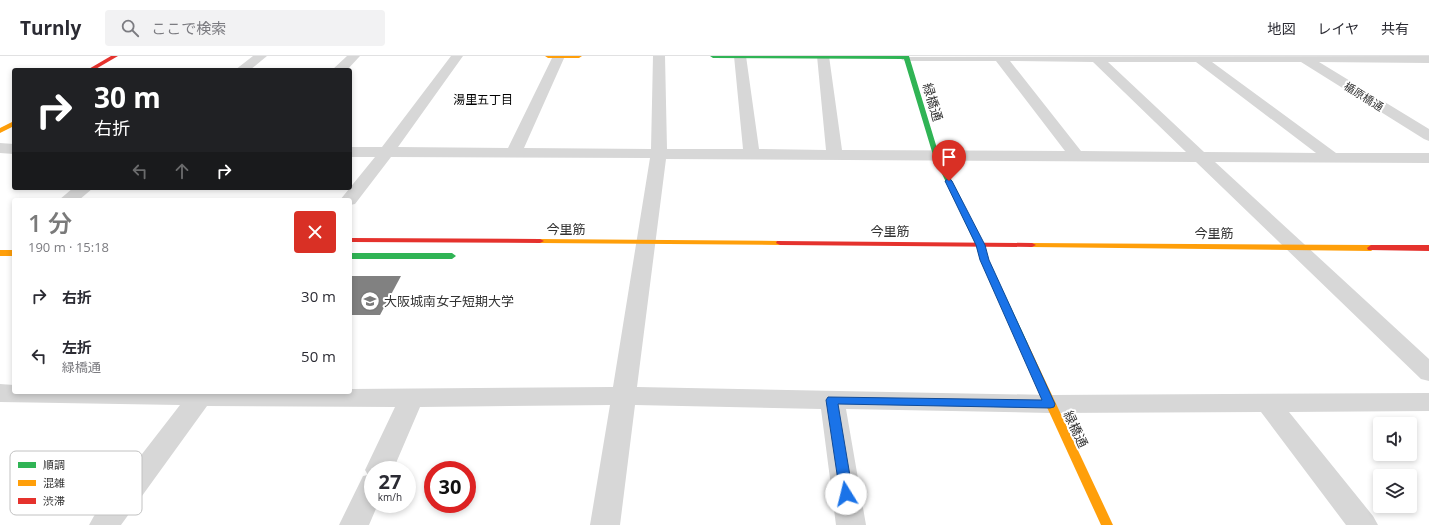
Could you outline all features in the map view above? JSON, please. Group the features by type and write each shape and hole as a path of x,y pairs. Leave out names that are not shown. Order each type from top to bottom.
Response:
{"main road":[{"path":"94,68 115,56"},
{"path":"548,56 579,56"},
{"path":"713,56 906,56"},
{"name":"緑橋通","path":"906,56 936,155 980,245 984,259 1107,525"},
{"path":"111,68 125,60"},
{"path":"0,121 12,114"},
{"path":"0,131 12,124"},
{"name":"今里筋","path":"352,240 645,253 980,245 1306,258 1429,248"},
{"path":"0,252 12,253"},
{"path":"352,256 459,256"}],"street":[{"path":"245,68 261,56"},
{"path":"341,68 354,56"},
{"path":"352,198 457,56"},
{"path":"514,152 559,56"},
{"path":"605,525 659,154 659,56"},
{"path":"740,56 752,154"},
{"path":"823,56 834,154"},
{"path":"906,56 1429,59"},
{"path":"1000,56 1076,155"},
{"path":"1096,57 1306,258 1429,373"},
{"path":"1198,57 1332,157"},
{"name":"楯原橋通","path":"1302,58 1429,136"},
{"path":"0,148 12,149"},
{"path":"352,152 1429,158"},
{"path":"71,198 81,190"},
{"path":"0,393 12,393"},
{"path":"142,474 202,394 411,398 624,396 1050,404 1429,402"},
{"path":"383,461 411,398"},
{"path":"832,400 851,525"},
{"path":"1268,403 1363,525"},
{"path":"354,525 364,503"},
{"path":"104,525 111,515"}],"building":[{"name":"大阪城南女子短期大学","path":"352,276 401,276 380,315 352,315"}],"traffic: fast":[{"path":"713,56 906,57"},
{"path":"906,56 936,155 980,245 984,259 1023,344"},
{"path":"352,256 452,256"}],"traffic: slow":[{"path":"548,56 579,56"},
{"path":"0,131 12,124"},
{"path":"540,241 780,243"},
{"path":"1032,245 1371,248"},
{"path":"0,253 12,253"},
{"path":"1023,344 1107,525"}],"traffic: jam":[{"path":"94,68 115,56"},
{"path":"352,240 540,241"},
{"path":"780,243 1032,245"},
{"path":"1371,248 1429,248"}],"place":[{"name":"大阪城南女子短期大学","path":"370,301"}],"district":[{"name":"湯里五丁目","path":"483,99"}],"route":[{"path":"846,494 832,400 1050,404 984,260 980,245 949,181"}]}
